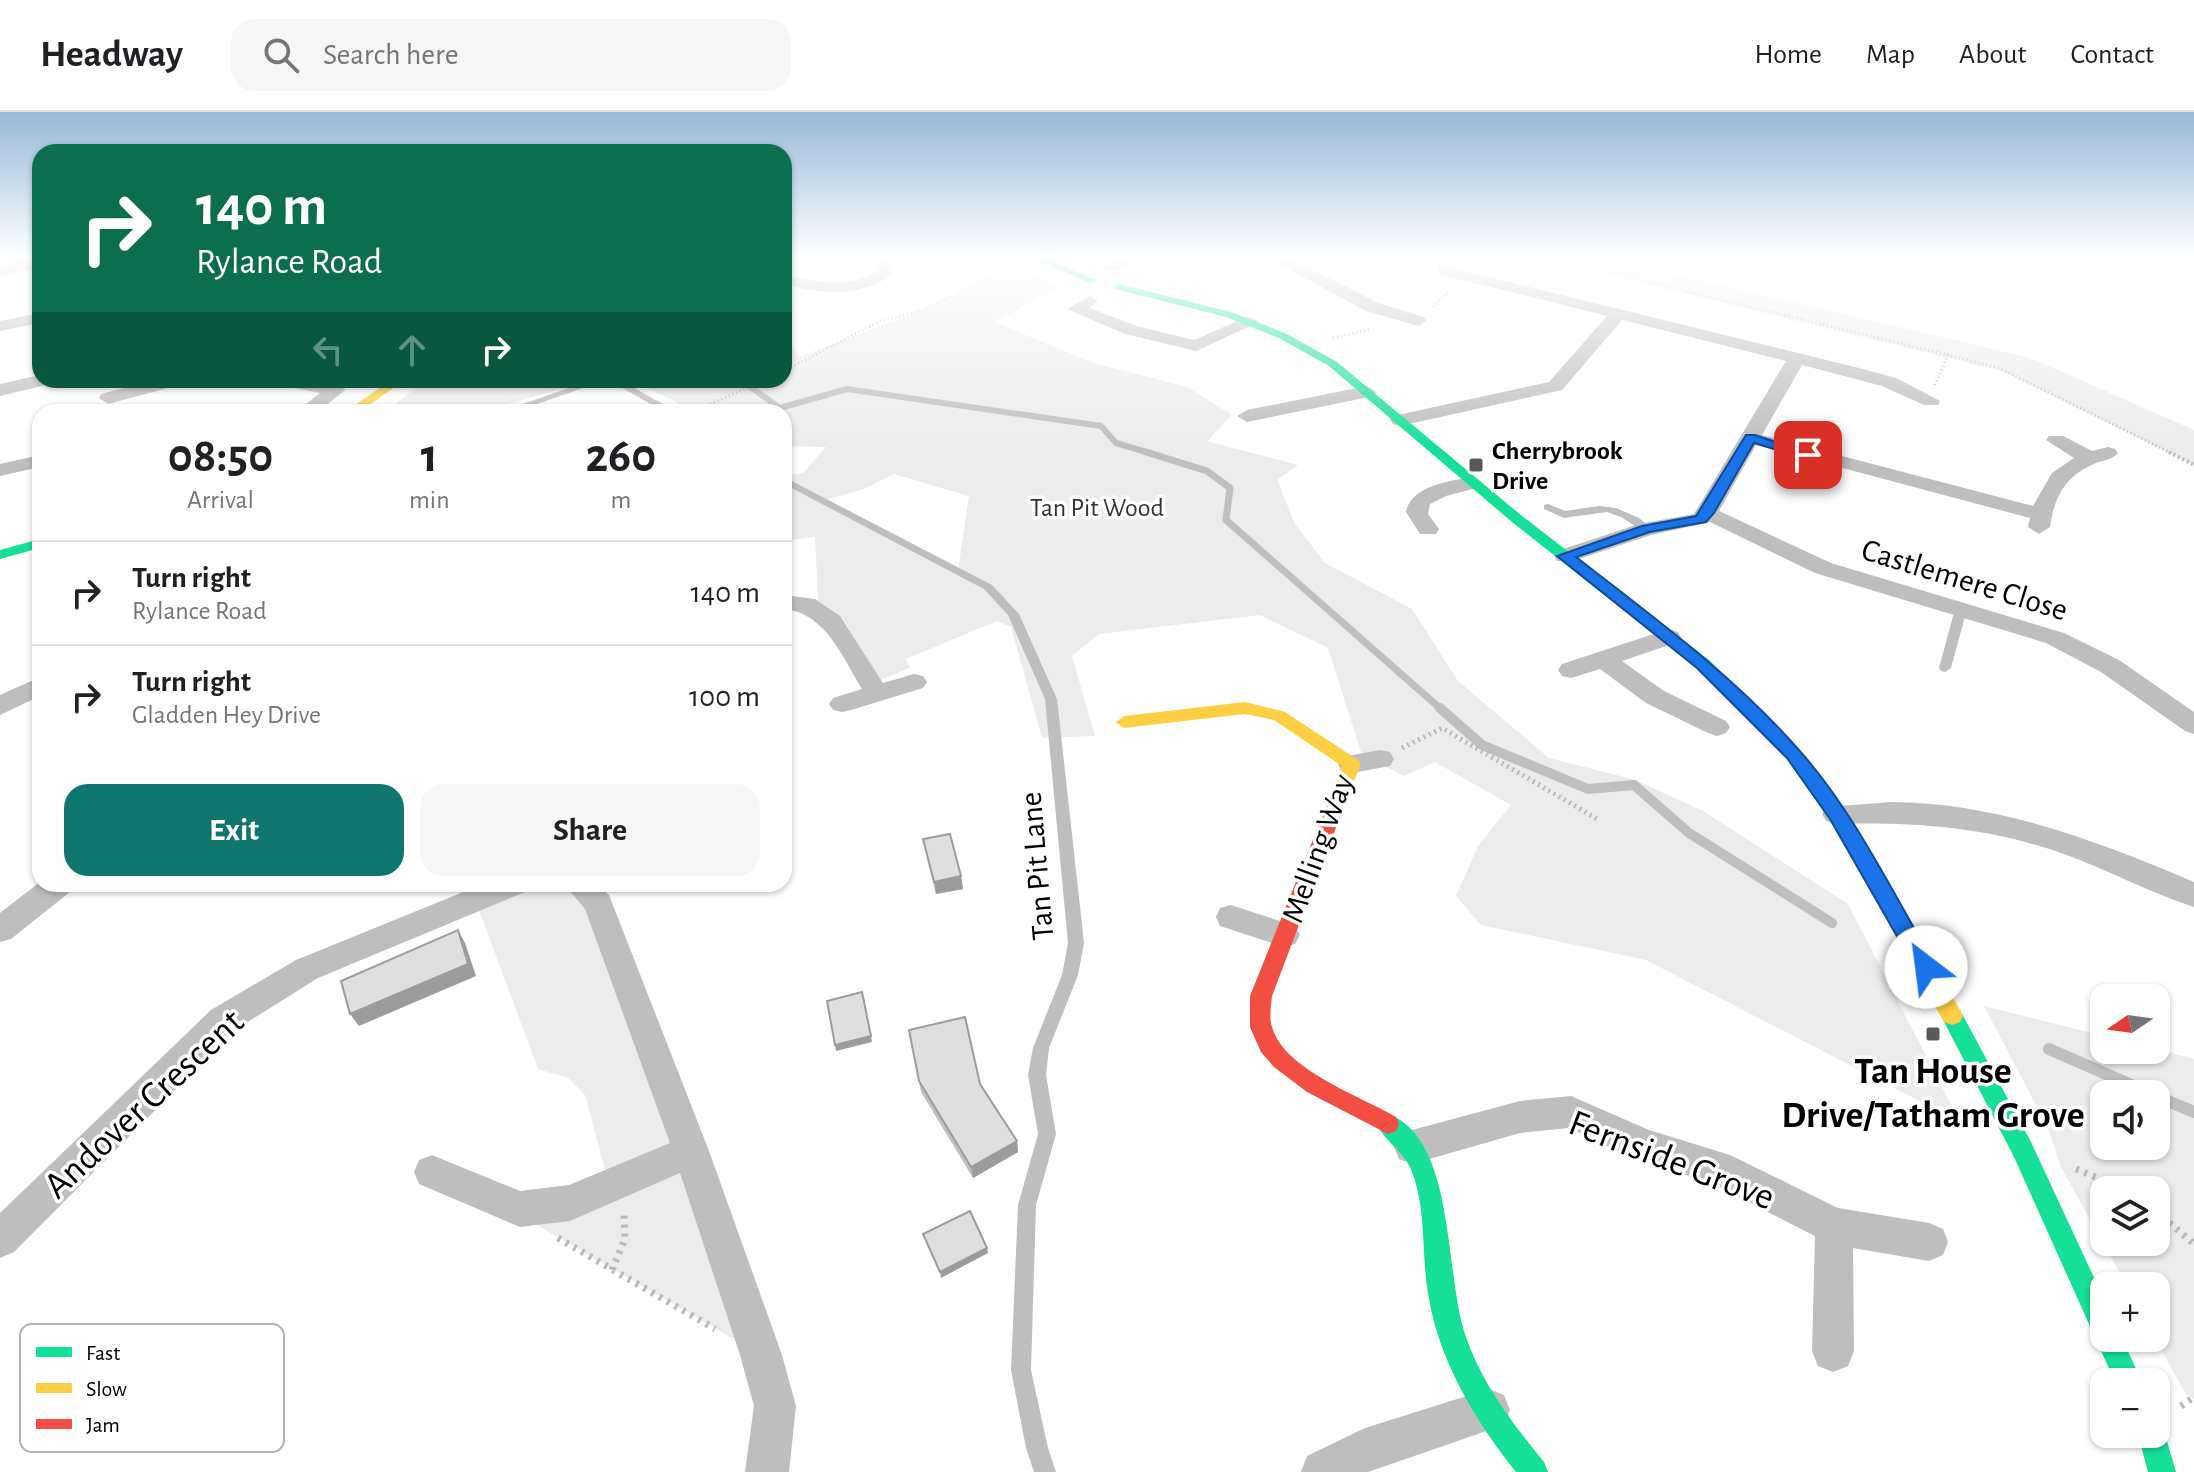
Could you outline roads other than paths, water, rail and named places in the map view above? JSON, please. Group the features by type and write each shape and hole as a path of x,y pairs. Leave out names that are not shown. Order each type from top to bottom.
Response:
{"street":[{"path":"1103,319 1217,355"},
{"path":"1241,319 1303,345 1367,392 1473,483 1669,637 1740,699 1793,754 1836,814 1926,967 2023,1150 2090,1297"},
{"path":"1388,319 1418,321"},
{"path":"1400,420 1555,386 1613,319"},
{"path":"1640,319 1926,393"},
{"path":"0,326 32,320"},
{"path":"1196,346 1250,322"},
{"path":"1565,556 1647,529 1688,523 1707,513 1797,358"},
{"path":"0,390 32,383"},
{"path":"99,388 111,404"},
{"path":"115,404 156,388"},
{"path":"316,404 336,390 325,388"},
{"path":"363,404 387,388"},
{"path":"1247,416 1282,418 1367,392"},
{"path":"1751,438 2040,521 2056,482 2078,460 2108,453"},
{"path":"2056,440 2087,457"},
{"path":"0,470 32,463"},
{"path":"1428,529 1417,514 1417,507 1433,493 1473,483"},
{"path":"1393,503 1417,507"},
{"name":"Castlemere Close","path":"1707,513 1823,568 2029,628 2090,655 2194,725"},
{"path":"0,555 32,545"},
{"path":"792,603 807,604 832,621 877,693"},
{"path":"1571,670 1669,637"},
{"path":"1603,659 1655,697 1679,721 1717,727"},
{"path":"842,704 914,682"},
{"path":"0,706 32,689"},
{"name":"Melling Way","path":"1124,722 1245,708 1279,716 1352,764 1284,935 1258,1011 1269,1047 1294,1070 1377,1114 1399,1131 1412,1147 1422,1165 1428,1188 1439,1292 1449,1329 1465,1370 1512,1447 1534,1472"},
{"path":"1352,764 1380,759"},
{"path":"1836,814 1905,812 1949,815 2006,825 2077,846 2194,895"},
{"path":"0,930 49,892"},
{"name":"Andover Crescent","path":"6,1225 223,1020 307,969 495,892"},
{"path":"587,892 598,903 691,1151 761,1355 775,1406 767,1472"},
{"name":"Melling Way","path":"1231,917 1284,935"},
{"name":"Fernside Grove","path":"1412,1147 1520,1117 1571,1112 1643,1145 1717,1167 1834,1226 1929,1242"},
{"path":"432,1172 520,1209 570,1203 691,1151"},
{"path":"1833,1351 1834,1226"},
{"path":"1323,1472 1365,1450 1489,1410"},
{"path":"2156,1448 2162,1472"}],"lane":[{"path":"528,404 577,388"},
{"path":"628,388 657,404"},
{"name":"Tan Pit Lane","path":"792,484 988,587 1013,614 1051,699 1076,943 1070,975 1041,1048 1037,1075 1047,1134 1027,1205 1021,1370 1045,1472"},
{"path":"1548,507 1564,515 1593,507 1611,507 1647,529"},
{"path":"1945,668 1961,609"}],"waterway":[{"path":"752,388 774,404"},
{"path":"792,405 847,389 1101,426 1116,443 1153,454"},
{"path":"1146,452 1207,471 1230,488 1226,520 1442,710"},
{"path":"1440,708 1482,745 1588,789 1634,785 1689,833 1832,923"},
{"path":"2049,1049 2120,1080"},
{"path":"2170,1102 2194,1112"}],"place":[{"name":"Cherrybrook Drive","path":"1476,465"},
{"name":"Tan House Drive/Tatham Grove","path":"1933,1034"}],"park label":[{"name":"Tan Pit Wood","path":"1097,507"}]}
